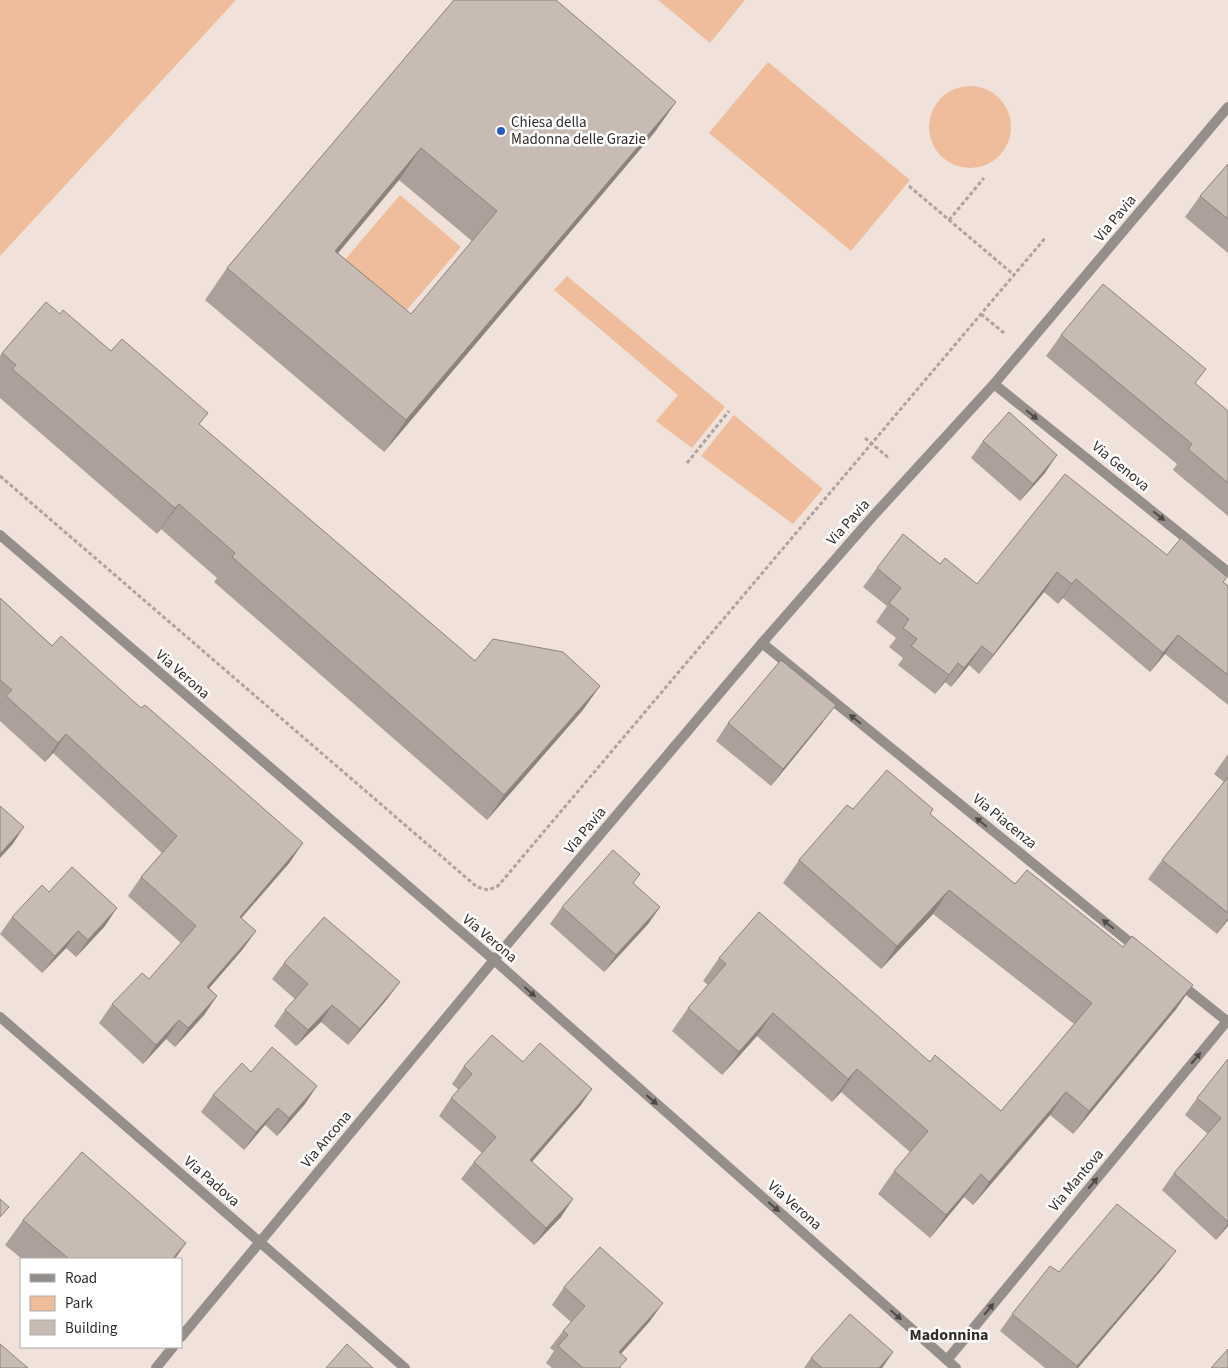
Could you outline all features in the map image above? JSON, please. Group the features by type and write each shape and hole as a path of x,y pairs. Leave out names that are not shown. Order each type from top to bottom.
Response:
{"street":[{"name":"Via Pavia","path":"494,960 762,643 874,515 994,384 1227,111"},
{"name":"Via Genova","path":"994,384 1228,572"},
{"name":"Via Verona","path":"0,535 494,960 956,1368"},
{"name":"Via Piacenza","path":"762,643 1149,958"},
{"name":"Via Ancona","path":"182,1336 494,960"},
{"path":"1173,977 1228,1021"},
{"name":"Via Padova","path":"0,1017 405,1368"},
{"name":"Via Mantova","path":"947,1360 1228,1021"},
{"path":"156,1368 172,1348"}],"path":[{"path":"949,220 984,178"},
{"path":"909,186 1014,275"},
{"path":"0,476 477,887 488,890 498,886 1046,237"},
{"path":"687,463 729,411"}],"green space":[{"path":"0,0 236,0 0,256"},
{"path":"658,0 745,0 710,43"},
{"path":"768,62 910,180 851,251 709,133"},
{"path":"962,86 978,86 993,93 1004,104 1011,119 1008,143 999,156 978,168 962,168 947,161 936,150 929,135 929,119 936,104 947,93"},
{"path":"400,195 461,247 393,326 332,275"},
{"path":"567,276 725,407 692,448 656,421 678,395 554,290"},
{"path":"734,415 823,489 793,524 701,456"}],"building":[{"path":"454,0 556,0 676,102 406,420 227,268","holes":["421,148 497,211 411,314 335,251"]},
{"path":"1228,164 1228,219 1200,196"},
{"path":"1103,284 1206,369 1195,383 1228,411 1228,483 1188,449 1192,444 1061,335"},
{"path":"46,302 60,314 63,310 111,351 122,339 208,413 199,424 475,661 493,639 563,652 600,686 504,795 232,557 235,553 179,504 175,508 12,369 16,365 2,353"},
{"path":"1009,412 1057,455 1033,484 983,441"},
{"path":"1065,474 1167,555 1181,538 1227,577 1223,582 1228,586 1228,675 1178,635 1163,653 1076,579 1072,584 1057,572 993,655 982,646 964,668 958,663 949,675 911,646 917,639 903,628 909,619 889,603 901,588 877,568 903,534 940,564 945,558 977,584"},
{"path":"0,598 52,646 61,636 141,708 145,705 303,843 240,917 256,931 207,987 217,996 188,1028 179,1020 156,1045 112,1004 142,973 149,979 196,926 141,877 177,836 66,734 58,743 6,696 12,690 0,680"},
{"path":"781,660 836,705 783,769 728,723"},
{"path":"887,770 933,809 930,814 1015,884 1027,870 1123,947 1132,936 1193,985 1089,1111 1066,1092 989,1182 981,1174 946,1215 894,1171 928,1131 857,1069 848,1079 773,1013 739,1052 688,1008 726,964 719,958 759,912 930,1062 935,1055 1001,1111 1092,1003 949,890 897,946 799,860 847,805 853,809"},
{"path":"1228,777 1228,913 1162,860"},
{"path":"0,806 24,827 0,854"},
{"path":"613,850 640,874 633,883 660,907 616,955 562,907"},
{"path":"72,867 117,908 88,940 78,931 55,956 12,917 42,885 49,892"},
{"path":"324,917 400,982 360,1029 332,1005 308,1030 285,1010 308,984 284,963"},
{"path":"492,1035 523,1062 540,1043 592,1089 530,1160 573,1199 546,1228 474,1162 496,1137 451,1098 472,1074 464,1066"},
{"path":"272,1047 317,1086 289,1118 278,1108 256,1132 213,1095 242,1063 251,1072"},
{"path":"1228,1059 1228,1222 1174,1173 1221,1118 1197,1098"},
{"path":"82,1152 186,1243 173,1258 68,1258 23,1220"},
{"path":"0,1199 9,1207 0,1217"},
{"path":"1117,1204 1176,1251 1077,1366 1012,1314 1050,1266 1059,1272"},
{"path":"600,1247 663,1303 619,1352 627,1359 619,1368 583,1368 558,1346 568,1335 563,1331 585,1306 564,1287"},
{"path":"850,1314 893,1352 879,1368 822,1368 811,1358"},
{"path":"0,1344 28,1368 0,1368"},
{"path":"347,1344 373,1368 326,1368"},
{"path":"1228,1349 1228,1368 1211,1368"}],"place":[{"name":"Chiesa della Madonna delle Grazie","path":"501,131"}],"district":[{"name":"Madonnina","path":"949,1334"}]}
